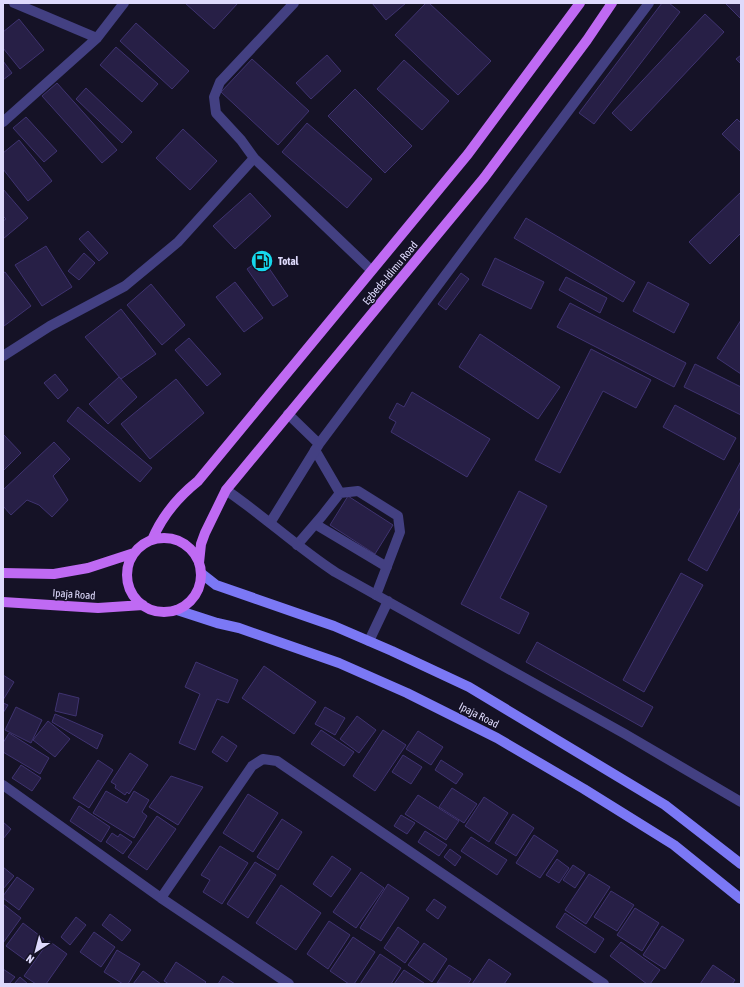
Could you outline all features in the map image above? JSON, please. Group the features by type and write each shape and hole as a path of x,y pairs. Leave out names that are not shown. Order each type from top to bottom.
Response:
{"main road":[{"name":"Egbeda-Idimu Road","path":"152,540 158,524 165,515 198,481 468,154 580,3"},
{"name":"Egbeda-Idimu Road","path":"200,563 201,544 226,490 484,178 587,40 612,3"},
{"path":"163,538 175,539 190,548 200,563 202,574 200,586 195,596 187,604 177,610 165,612 154,610 143,605 135,597 129,587 127,575 129,564 134,553 142,545 152,540 163,538"},
{"name":"Ipaja Road","path":"3,573 54,574 88,568 134,553"},
{"name":"Ipaja Road","path":"202,574 216,585 334,626 469,688 666,806 741,864"},
{"name":"Ipaja Road","path":"3,602 98,608 143,605"},
{"name":"Ipaja Road","path":"177,610 217,623 239,628 339,663 407,693 497,738 584,789 674,845 741,899"}],"street":[{"path":"14,3 97,38"},
{"path":"3,122 97,38 124,3"},
{"path":"294,3 220,82 214,96 216,114 241,140 254,158 371,270"},
{"path":"270,523 317,447 649,3"},
{"path":"3,356 50,326 124,286 178,242 254,158"},
{"path":"288,414 317,447 340,493"},
{"path":"226,490 246,503 297,545 335,572 625,734 741,802"},
{"path":"297,545 316,524 340,493 358,491 398,516 400,532 376,595"},
{"path":"316,524 387,567"},
{"path":"369,641 388,602"},
{"path":"160,898 252,766 263,759 277,761 604,984"},
{"path":"3,785 160,898 289,984"}],"building":[{"path":"185,3 238,3 214,29"},
{"path":"372,3 406,3 386,20"},
{"path":"426,3 429,3 491,61 458,95 395,35"},
{"path":"662,3 669,3 680,12 594,124 579,113"},
{"path":"725,3 741,3 741,19"},
{"path":"705,14 724,32 631,131 612,113"},
{"path":"19,19 44,50 20,69 3,48 3,32"},
{"path":"136,23 189,71 172,89 120,41"},
{"path":"116,47 158,84 142,102 100,65"},
{"path":"327,55 341,71 311,99 296,83"},
{"path":"741,55 741,64 736,59"},
{"path":"252,59 309,111 278,145 221,92"},
{"path":"404,60 449,101 422,130 377,89"},
{"path":"3,61 12,73 3,80"},
{"path":"57,83 117,150 102,163 42,96"},
{"path":"86,88 132,132 122,143 76,99"},
{"path":"355,89 412,146 385,173 328,116"},
{"path":"26,117 57,151 44,162 13,128"},
{"path":"737,119 741,123 741,152 722,134"},
{"path":"307,123 372,179 347,208 282,152"},
{"path":"183,129 217,161 190,190 156,158"},
{"path":"19,140 52,181 28,201 3,169 3,153"},
{"path":"3,189 28,218 3,239 3,221 6,219 3,216"},
{"path":"741,192 741,233 710,264 689,242"},
{"path":"250,193 271,216 235,249 213,226"},
{"path":"526,218 635,282 623,302 514,238"},
{"path":"88,231 108,253 99,261 79,239"},
{"path":"46,246 72,287 42,306 15,265"},
{"path":"84,253 95,263 79,280 68,271"},
{"path":"262,258 288,296 273,306 247,269"},
{"path":"495,258 544,282 531,309 482,285"},
{"path":"5,272 31,306 4,326 3,273"},
{"path":"461,273 469,279 446,310 438,304"},
{"path":"566,277 607,298 600,313 559,290"},
{"path":"235,282 263,318 244,332 216,297"},
{"path":"648,282 689,304 674,333 633,311"},
{"path":"151,284 185,325 162,345 127,305"},
{"path":"570,303 686,363 674,387 557,327"},
{"path":"121,309 156,354 121,379 85,337"},
{"path":"741,320 741,374 717,358"},
{"path":"480,334 560,387 538,419 459,367"},
{"path":"189,338 221,374 207,386 175,350"},
{"path":"591,349 651,380 636,408 603,391 560,473 535,460"},
{"path":"695,364 741,387 741,415 684,387"},
{"path":"55,374 68,390 58,399 44,383"},
{"path":"119,377 137,397 108,424 89,404"},
{"path":"176,379 204,413 150,459 121,424"},
{"path":"412,392 490,439 467,477 391,432 396,422 389,418 397,403 404,407"},
{"path":"675,405 736,438 724,460 663,427"},
{"path":"78,407 152,468 140,482 67,421"},
{"path":"3,434 21,453 3,471"},
{"path":"54,442 70,459 53,476 68,500 52,517 39,505 27,500 11,515 3,506 3,490"},
{"path":"741,461 741,507 707,571 688,560"},
{"path":"519,491 547,506 500,598 529,613 519,634 461,604"},
{"path":"348,496 393,525 375,554 330,525"},
{"path":"681,573 703,585 644,692 623,680"},
{"path":"537,642 653,707 642,727 526,662"},
{"path":"196,662 238,680 228,703 217,699 195,750 179,743 200,694 185,687"},
{"path":"264,666 316,702 294,734 242,698"},
{"path":"3,675 14,682 3,700"},
{"path":"59,693 79,698 76,716 55,711"},
{"path":"3,703 8,705 3,713"},
{"path":"16,707 42,720 31,743 5,730"},
{"path":"325,707 345,718 335,735 315,724"},
{"path":"55,714 103,735 97,749 52,722"},
{"path":"357,716 376,730 359,753 340,739"},
{"path":"48,721 70,739 55,757 33,740"},
{"path":"321,730 354,752 344,766 311,744"},
{"path":"383,730 406,745 375,791 353,776"},
{"path":"418,731 443,747 431,765 406,749"},
{"path":"9,733 49,758 40,774 3,752 3,743"},
{"path":"222,736 237,746 227,762 212,752"},
{"path":"130,753 148,765 129,794 127,792 125,795 115,788 116,785 111,782"},
{"path":"403,755 422,767 411,784 392,772"},
{"path":"98,760 113,770 89,808 73,798"},
{"path":"441,760 463,774 456,784 435,770"},
{"path":"21,765 41,778 32,791 12,778"},
{"path":"171,776 203,787 178,825 149,807"},
{"path":"452,788 477,804 464,823 439,807"},
{"path":"106,791 127,803 134,791 149,800 142,812 147,816 134,838 93,813"},
{"path":"248,794 278,813 253,852 223,833"},
{"path":"418,795 459,821 446,840 405,814"},
{"path":"484,797 508,813 489,842 465,826"},
{"path":"79,806 110,827 101,842 70,821"},
{"path":"513,814 534,828 516,856 495,843"},
{"path":"401,815 415,823 407,834 394,826"},
{"path":"157,816 176,829 147,870 128,857"},
{"path":"282,819 302,832 278,870 257,857"},
{"path":"3,822 11,829 3,839"},
{"path":"425,831 447,845 439,856 418,842"},
{"path":"112,833 118,837 120,834 132,842 123,854 106,842"},
{"path":"534,835 558,851 540,878 516,863"},
{"path":"471,837 507,860 497,875 461,851"},
{"path":"220,846 248,863 222,904 203,892 210,880 201,875"},
{"path":"450,849 461,857 455,866 444,857"},
{"path":"332,856 351,869 331,897 313,884"},
{"path":"557,859 569,868 559,883 546,875"},
{"path":"255,862 276,875 248,918 227,904"},
{"path":"573,865 585,873 575,888 563,880"},
{"path":"3,867 14,876 3,889"},
{"path":"361,872 384,888 356,928 333,912"},
{"path":"589,874 610,887 586,924 565,910"},
{"path":"17,877 34,889 19,910 3,898"},
{"path":"388,884 409,898 381,941 360,928"},
{"path":"281,885 321,913 296,950 256,923"},
{"path":"611,891 634,905 617,931 594,917"},
{"path":"434,899 446,907 438,919 426,910"},
{"path":"3,904 21,918 3,943"},
{"path":"635,908 659,923 642,951 617,935"},
{"path":"565,913 604,939 595,953 556,927"},
{"path":"110,914 131,930 122,941 102,925"},
{"path":"76,917 86,925 70,945 61,937"},
{"path":"329,921 350,935 328,969 307,954"},
{"path":"23,923 44,939 28,962 6,946"},
{"path":"662,926 684,940 665,969 643,955"},
{"path":"398,927 419,942 405,963 384,948"},
{"path":"94,932 115,947 101,967 80,952"},
{"path":"353,937 375,952 354,984 349,984 330,971"},
{"path":"49,941 67,954 46,984 36,984 24,976"},
{"path":"621,942 660,970 650,984 647,984 610,956"},
{"path":"424,943 447,959 432,982 408,965"},
{"path":"117,950 140,964 128,984 123,984 104,972"},
{"path":"380,954 401,968 391,984 360,984"},
{"path":"489,959 511,974 504,984 472,984"},
{"path":"176,962 206,982 204,984 169,984 164,981"},
{"path":"449,965 471,979 468,984 437,983"},
{"path":"713,965 735,980 732,984 700,984"},
{"path":"3,969 15,977 9,984 3,984"},
{"path":"404,970 424,983 394,984"},
{"path":"143,971 161,984 133,984"},
{"path":"223,976 235,984 218,984"},
{"path":"20,977 28,984 14,984"}],"place":[{"name":"Total","path":"262,261"}]}
